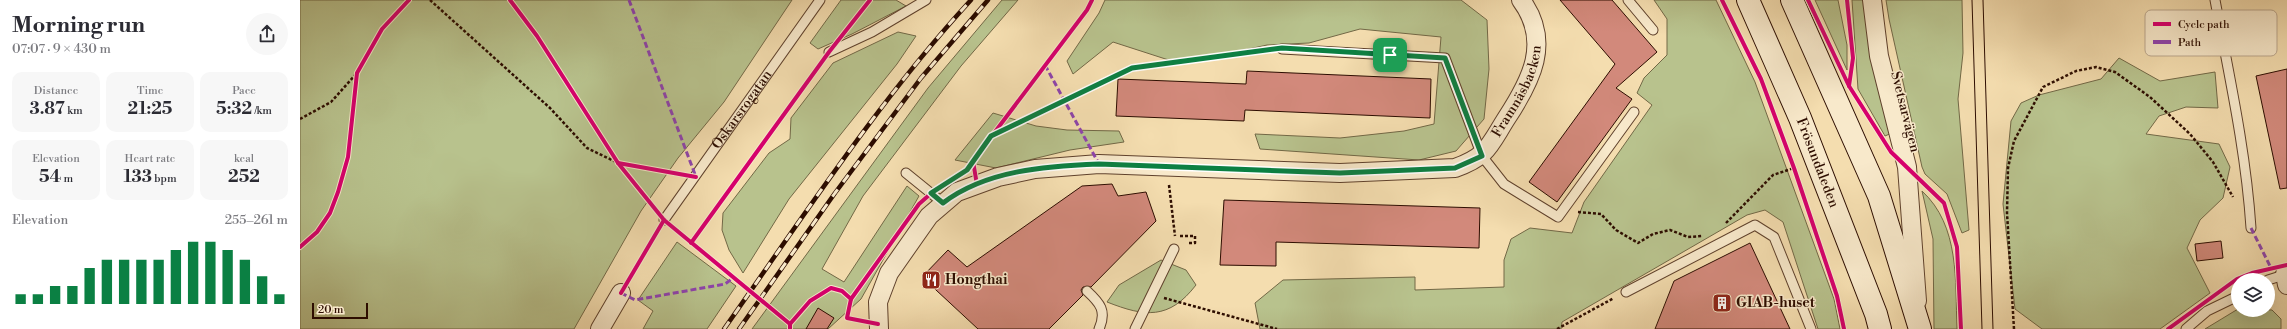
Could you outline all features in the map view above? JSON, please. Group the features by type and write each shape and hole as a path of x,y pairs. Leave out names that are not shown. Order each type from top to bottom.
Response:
{"main road":[{"name":"Frösundaleden","path":"1748,0 1840,218 1876,314 1880,329"},
{"path":"1792,0 1879,196 1919,327"}],"street":[{"name":"Framnäsbacken","path":"1482,156 1523,93 1532,73 1537,38 1528,8 1521,0"},
{"name":"Svetsarvägen","path":"1872,0 1879,56 1907,167 1919,327"},
{"path":"878,329 878,302 889,273 929,216 957,192 998,177 1035,169 1099,164 1348,172 1455,168 1482,156"},
{"path":"600,329 621,293"}],"lane":[{"name":"Oskarsrogatan","path":"664,220 820,0"},
{"path":"829,52 872,32 926,0"},
{"path":"1628,0 1653,30"},
{"path":"2215,0 2217,10"},
{"path":"1282,48 1445,58 1482,156 1504,184 1558,217 1634,112"},
{"path":"2226,56 2249,202 2250,228"},
{"path":"906,173 943,203"},
{"path":"1626,292 1755,224 1774,237 1811,329"},
{"path":"1135,329 1174,249"},
{"path":"2275,279 2286,278"},
{"path":"1087,291 1100,303 1102,312 1099,329"},
{"path":"2186,329 2207,311 2231,299"}],"path":[{"path":"430,0 550,108 587,148 618,163 626,164"},
{"path":"991,136 1132,68 1282,48"},
{"path":"356,80 360,66"},
{"path":"2020,329 2014,327 2007,213 2008,168 2014,141 2042,87 2076,71 2096,67 2115,72 2150,97 2190,134 2213,162 2236,201"},
{"path":"300,119 331,102 357,73"},
{"path":"987,143 1000,125"},
{"path":"614,156 623,168"},
{"path":"1791,160 1797,175"},
{"path":"1167,167 1175,236 1195,236 1195,243 1182,243"},
{"path":"1724,224 1731,220 1773,175 1794,168"},
{"path":"1562,211 1601,214 1616,230 1638,243 1653,234 1670,230 1688,237 1703,236"},
{"path":"1557,329 1626,292"},
{"path":"1151,295 1277,329"}],"green space":[{"path":"300,0 792,0 724,102 678,158 641,211 574,329 300,329"},
{"path":"841,0 896,0 906,6 852,34 818,49 810,43"},
{"path":"1002,0 1018,0 961,66 863,196 822,269 844,282 907,186 919,196 861,299 828,329 752,329 928,88"},
{"path":"1105,0 1461,0 1487,20 1489,69 1484,119 1456,151 1419,160 1260,149 1255,134 1340,138 1404,131 1434,124 1441,37 1360,29 1309,43 1267,45 1181,64 1113,42 1073,74 1067,61 1099,13"},
{"path":"1654,0 1716,0 1755,82 1834,299 1840,329 1818,329 1783,222 1765,210 1747,215 1562,322 1561,329 1260,329 1255,303 1283,280 1415,277 1415,290 1504,287 1504,260 1511,239 1530,228 1572,233 1584,202 1652,105 1637,93 1644,78 1667,55 1667,19"},
{"path":"1815,0 1838,0 1847,45 1847,70"},
{"path":"1852,0 1867,0 1866,21 1894,132 1885,136 1858,89"},
{"path":"1886,0 1962,0 1963,53 1958,99 1969,230 1962,233 1947,194 1925,174 1922,167"},
{"path":"898,32 916,36 897,64 789,199 743,273 729,250 722,230 723,213 769,153 790,139 791,118 833,63"},
{"path":"2119,58 2160,81 2215,72 2218,108 2186,107 2159,116 2146,134 2219,144 2230,167 2223,198 2200,220 2187,248 2210,293 2160,329 2042,329 2015,309 2003,204 2011,121 2021,103 2039,95 2101,79"},
{"path":"993,113 1036,126 1067,130 1119,131 1124,142 1070,150 996,168 955,160"},
{"path":"1922,191 1934,205 1943,221 1949,237 1955,273 1957,329 1934,329 1933,239"},
{"path":"677,242 736,286 707,329 643,329 653,311 638,300"},
{"path":"1161,260 1186,270 1196,285 1176,305 1166,310 1145,312 1133,311 1107,302 1119,285"},
{"path":"2231,313 2231,317 2275,317 2275,313 2281,319 2281,329 2205,329"}],"building":[{"path":"1560,0 1612,0 1657,52 1616,88 1632,99 1557,202 1529,182 1615,64"},
{"path":"2287,69 2287,188 2280,189 2256,76"},
{"path":"1247,71 1431,79 1430,118 1245,110 1244,121 1116,116 1118,79 1246,84"},
{"path":"1112,184 1118,196 1146,192 1156,221 1091,287 1083,287 1081,290 1083,295 1049,329 978,329 922,277 948,250 967,267 1082,186"},
{"path":"1224,200 1480,208 1479,248 1276,242 1276,266 1220,265"},
{"path":"2221,241 2223,258 2197,261 2195,244"},
{"name":"GIAB-huset","path":"1750,243 1790,329 1655,329 1674,281"},
{"path":"818,308 834,318 827,329 806,329"}],"tram line":[{"path":"1972,0 1982,329"},
{"path":"1983,0 1993,329"}],"railway":[{"path":"724,329 873,119 937,38 971,0"},
{"path":"739,329 835,193 921,78 988,0"}],"marked path":[{"path":"629,0 696,177"},
{"path":"1045,65 1099,164"},
{"path":"2251,228 2271,268"},
{"path":"621,293 635,300 725,284 733,278"}],"cycle path":[{"path":"300,247 317,232 330,213 338,192 348,157 357,73 382,29 409,0"},
{"path":"510,0 537,36 618,163 664,220 790,324 790,329"},
{"path":"691,243 829,52 870,0"},
{"path":"977,185 973,161 1087,10 1092,0"},
{"path":"1722,0 1761,79 1794,168 1837,296 1844,329"},
{"path":"1808,0 1849,86 1891,152 1944,203 1957,247 1961,329"},
{"path":"1847,0 1853,58 1849,86"},
{"path":"851,299 919,204 936,189 967,169 973,161"},
{"path":"618,163 696,177"},
{"path":"621,293 664,220"},
{"path":"2168,329 2237,279 2252,273 2287,265"},
{"path":"790,324 810,301 831,288 842,291 851,299 847,318 878,324"}],"place":[{"name":"Hongthai","path":"931,280"},
{"name":"GIAB-huset","path":"1722,303"}],"route":[{"path":"1282,48 1390,55 1445,58 1482,156 1471,163 1455,168 1340,173 1099,164 1068,165 1035,169 998,177 957,192 943,203 931,193 967,170 991,136 1132,68 1282,48"}]}
